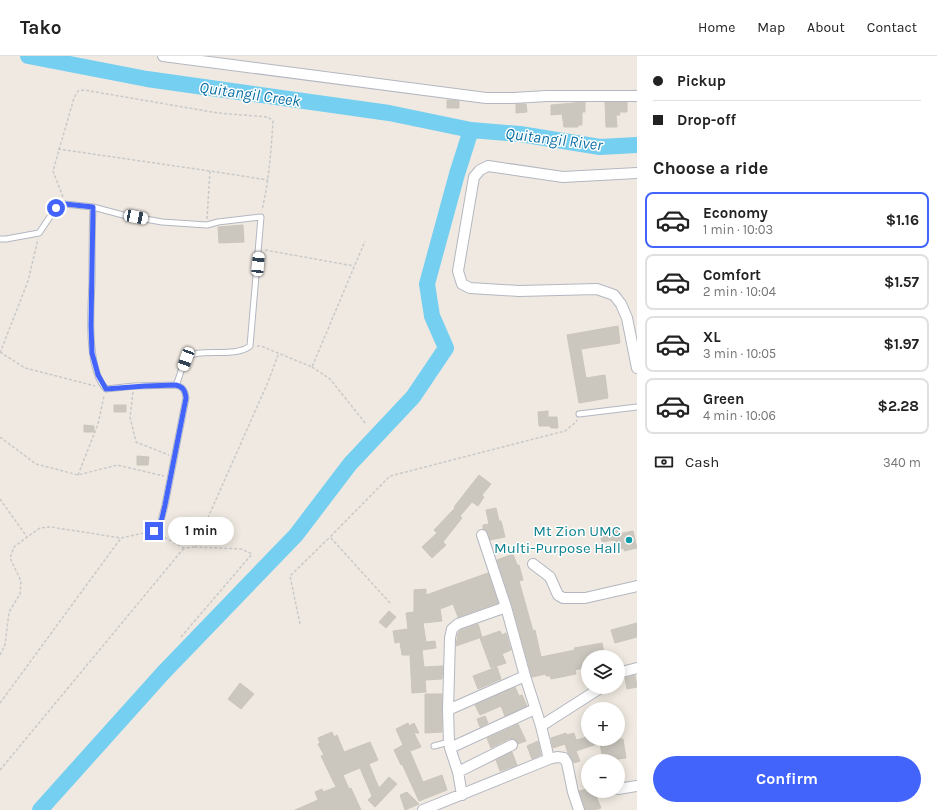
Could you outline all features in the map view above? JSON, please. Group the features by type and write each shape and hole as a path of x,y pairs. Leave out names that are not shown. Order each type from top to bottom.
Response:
{"street":[{"path":"163,56 486,98 637,96"},
{"path":"637,173 563,177 488,166 480,170 474,177 458,271 462,284 470,288 519,291 596,289 614,295 621,304 627,318 637,368"},
{"path":"482,535 506,607 525,676 536,708 549,759"},
{"path":"533,564 550,577 558,595 563,598 585,598 637,586"},
{"path":"462,795 458,772 450,745 448,710 450,638 452,629 458,624 506,607"},
{"path":"625,671 637,668"},
{"path":"448,710 525,676"},
{"path":"541,726 591,694"},
{"path":"450,745 536,708"},
{"path":"458,772 512,745"},
{"path":"423,810 549,759 561,757 564,758 567,763 573,792 580,810"},
{"path":"625,788 637,786"}],"lane":[{"path":"0,239 39,233 56,208 65,204 93,207 123,215 162,222 207,225 218,222 261,217 250,346 245,350 238,352 198,353 189,356 186,359 176,385"},
{"path":"93,207 91,326 92,353 98,375 106,389 134,386 176,385 185,390 186,398 161,522 154,531"},
{"path":"579,414 637,406"},
{"path":"434,746 450,745"}],"path":[{"path":"65,204 53,171 58,149 74,98 78,91 84,90 218,114 268,117 273,121 269,180 261,217"},
{"path":"58,149 269,180"},
{"path":"207,225 210,171"},
{"path":"39,233 28,281 0,352 25,368 106,389 98,424 78,475"},
{"path":"312,367 365,241"},
{"path":"259,249 354,266"},
{"path":"250,346 260,346 278,355 312,367 330,379 366,424"},
{"path":"195,547 268,382 278,355"},
{"path":"134,386 130,417 136,442 174,456"},
{"path":"300,624 290,576 330,538 390,476 565,430 576,422 579,414"},
{"path":"0,437 36,464 78,475 117,465 169,478"},
{"path":"0,499 27,537"},
{"path":"0,655 5,646 9,612 20,594 21,582 10,558 14,547 40,528 51,527 121,538 154,531 184,548 195,547 241,550 252,554 181,636"},
{"path":"0,703 121,538"},
{"path":"330,538 390,603"},
{"path":"0,770 184,548"}],"building":[{"path":"447,100 459,101 459,108 447,108"},
{"path":"585,102 585,112 582,112 582,125 578,125 578,127 564,127 562,114 551,115 551,105"},
{"path":"605,102 627,102 627,112 619,112 620,115 616,115 617,127 606,127"},
{"path":"516,104 526,104 527,112 516,113"},
{"path":"243,225 244,242 219,243 218,227"},
{"path":"618,326 620,343 581,349 586,378 605,375 608,398 579,403 567,335"},
{"path":"114,405 126,405 126,412 114,412"},
{"path":"548,411 548,417 557,417 558,428 539,426 538,412"},
{"path":"84,425 94,426 94,432 84,432"},
{"path":"137,456 149,457 148,465 137,465"},
{"path":"479,475 491,484 482,495 484,497 478,506 472,502 460,516 462,518 443,542 446,545 432,558 422,547 437,533 434,530 455,508 454,507"},
{"path":"496,508 505,537 490,540 488,533 483,529 483,525 489,524 486,510"},
{"path":"618,530 619,534 633,531 637,548 624,551 624,548 616,550 614,540 602,542 600,534"},
{"path":"513,554 517,565 519,565 523,580 519,581 533,631 535,630 541,657 575,650 574,648 602,643 604,650 581,650 581,669 575,670 576,674 551,679 550,676 546,676 546,674 532,677 512,605 497,560"},
{"path":"488,573 498,603 458,617 453,604 440,609 442,621 423,623 426,642 435,641 436,648 422,650 424,667 443,666 442,679 425,680 426,692 412,693 410,655 402,655 400,642 395,643 393,631 408,629 406,613 414,612 414,590 426,589 426,595"},
{"path":"389,611 396,617 386,628 379,622"},
{"path":"637,623 637,637 615,643 611,630"},
{"path":"478,624 482,637 456,646 458,633 461,630"},
{"path":"500,631 502,635 506,633 511,650 502,654 506,663 491,668 480,638"},
{"path":"497,667 501,679 478,689 473,676"},
{"path":"635,675 637,687 627,689 625,678"},
{"path":"240,683 254,694 241,709 228,699"},
{"path":"515,687 519,696 522,695 527,706 505,716 501,706 480,715 475,705"},
{"path":"425,694 442,694 442,732 425,733"},
{"path":"485,716 488,723 480,727 477,719"},
{"path":"408,723 409,726 414,723 419,733 414,733 421,747 410,751 423,782 442,775 447,790 419,801 394,750 403,745 396,729"},
{"path":"518,724 526,741 518,744 515,739 509,739 491,748 487,738"},
{"path":"332,732 334,737 337,735 344,752 370,742 378,760 369,764 379,788 389,777 397,784 375,807 368,800 372,796 360,768 343,775 361,810 295,810 318,800 315,792 322,789 323,792 336,787 321,756 324,755 318,744 320,743 318,738"},
{"path":"566,733 567,735 574,733 576,740 581,739 581,746 591,746 576,751 580,761 574,763 565,744 553,748 551,738"},
{"path":"538,741 541,755 532,759 527,746"},
{"path":"600,746 624,746 626,758 625,754 602,754"},
{"path":"512,752 517,765 500,771 496,760"},
{"path":"407,792 419,804 405,810 400,795"},
{"path":"581,798 597,798 601,808 595,810 585,810"}],"waterway":[{"name":"Quitangil Creek","path":"28,56 147,79 389,113 471,130 520,134 600,147 637,145"},
{"path":"40,810 163,673 296,535 350,464 413,397 446,348 432,316 427,284 457,174 471,130"}],"place":[{"name":"Mt Zion UMC Multi-Purpose Hall","path":"629,540"}],"route":[{"path":"56,208 65,204 93,207 92,353 95,369 103,386 106,389 111,389 167,384 180,386 185,390 186,398 169,478 165,505 161,522 154,531"}],"water label":[{"name":"Quitangil River","path":"554,139"}]}
